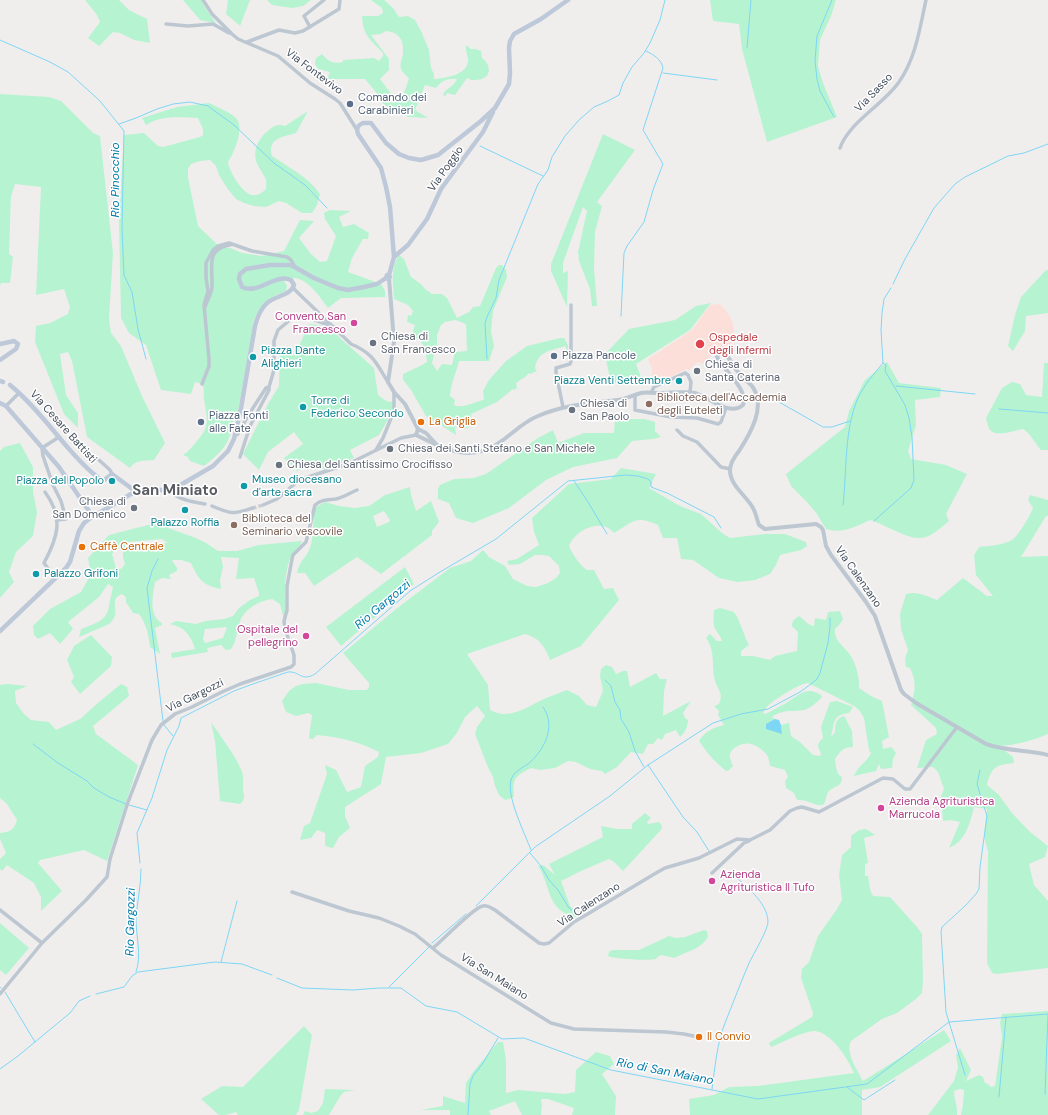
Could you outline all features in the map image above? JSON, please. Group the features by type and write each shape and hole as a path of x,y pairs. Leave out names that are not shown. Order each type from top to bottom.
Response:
{"main road":[{"name":"Via Poggio","path":"394,257 408,245 427,219 441,189 483,132 509,84 509,48 510,41 514,34 541,19 568,0"},
{"path":"0,631 39,592 66,568 70,562 76,539 86,521 135,492 141,490 170,490 213,466 228,451 235,435 241,408 258,316 267,302 287,293 293,288 292,281 284,278 256,288 247,289 242,287 239,279 240,274 246,269 256,266 291,265 314,278 338,288 348,290 364,288 377,284 388,277 394,257 390,207 386,187 381,168 356,130 358,127 363,123 371,123 386,144 399,154 414,160 426,159 438,155 451,146 495,108"},
{"path":"0,344 14,341 18,344 16,349 0,360"},
{"name":"Via Cesare Battisti","path":"10,385 27,400 88,471 103,481 112,474"},
{"path":"0,403 6,406 59,467 92,517"},
{"path":"112,474 135,492"}],"street":[{"name":"Via Fontevivo","path":"203,0 212,14 232,34 278,56 310,83 335,99 340,104 356,130"},
{"path":"310,27 304,16 324,0"},
{"name":"Via Fontevivo","path":"247,42 280,30 295,33 303,31 339,8 340,0"},
{"name":"Via Sasso","path":"840,148 843,140 850,131 900,82 912,59 926,0"},
{"path":"166,24 188,26 213,24 232,34"},
{"path":"202,384 209,366 204,301 208,291 206,278 207,260 213,250 218,246 229,243 252,251 287,257 291,260 295,267"},
{"path":"388,277 394,342 388,382"},
{"path":"293,288 351,344 370,355 394,392 405,404 418,429 426,433 436,444"},
{"path":"563,407 556,368 566,366 570,364 571,361 572,305"},
{"path":"240,457 250,426 270,389 269,387 274,370 274,341 278,330 290,319 300,316 334,327"},
{"path":"263,505 278,499 298,481 348,464 401,438 416,435 447,450 460,453 476,452 500,443 536,416 563,407 596,401 624,399 642,393 690,392 702,395 726,408 737,409 743,405 744,399 741,390 719,362 717,357 719,352 726,354 737,371 752,386 758,406 748,438 732,463 730,470 721,467 696,442 683,436 677,430"},
{"path":"651,393 654,387 685,373 688,375 691,382 690,392"},
{"path":"235,435 238,434 245,419 257,404 266,388 269,387"},
{"path":"375,451 383,438 394,411 394,392"},
{"path":"6,406 19,393"},
{"path":"635,395 635,410 671,417 697,418 718,424 721,422 726,408"},
{"path":"416,435 418,429"},
{"path":"58,520 66,519 61,501 53,485 43,456 42,448 59,437"},
{"path":"99,460 110,470 112,474"},
{"name":"Via Calenzano","path":"730,470 734,484 753,508 759,525 762,528 816,524 822,527 826,546 831,555 866,602 874,616 901,690 904,694 986,744 997,748 1048,755"},
{"path":"170,490 181,498 205,504"},
{"name":"Via Gargozzi","path":"0,994 42,943 107,877 110,859 128,802 152,740 161,725 175,714 222,692 240,684 291,667 294,664 294,655 285,629 284,621 287,610 287,586 293,555 306,542 315,505 324,500 334,499 357,490"},
{"path":"45,492 54,506 58,520 56,536 52,548 44,563 55,578"},
{"path":"278,499 281,503"},
{"path":"212,506 228,513 254,508"},
{"name":"Via Calenzano","path":"712,873 744,843 770,830 790,812 798,808 802,807 819,812 880,779 893,779 905,789 910,789 957,727"},
{"name":"Via Calenzano","path":"433,948 473,910 485,906 495,910 539,943 549,943 586,914 656,873 666,868 699,858 737,839 750,840"},
{"name":"Via San Maiano","path":"292,892 399,926 415,934 441,955 551,1023 574,1029 666,1032 698,1037"},
{"path":"0,910 42,943"}],"shaded area":[{"name":"Ospedale degli Infermi","path":"720,304 727,312 733,323 733,343 711,356 702,364 698,362 689,370 687,369 654,385 651,374 652,369 648,359 692,330 710,305"}],"green space":[{"path":"85,0 119,0 129,10 147,19 150,43 134,40 120,33 113,32 99,46 88,38 100,22 97,15"},
{"path":"183,0 201,0 216,23 200,20"},
{"path":"228,0 250,0 240,26 226,14"},
{"path":"267,0 311,0 303,6 292,8 272,5"},
{"path":"371,0 384,0 393,8 399,17 408,16 415,20 429,50 434,79 455,75 464,70 468,61 466,45 471,49 481,51 482,58 489,68 487,76 478,80 471,80 467,78 455,95 447,93 445,97 443,94 454,84 457,79 445,80 436,88 425,85 415,110 428,118 408,117 399,111 394,112 380,101 380,97 365,79 327,79 330,72 318,69 315,64 316,58 322,54 329,61 336,63 343,62 343,60 374,58 379,61 383,56 383,53 368,37 364,28 362,16 378,16 383,13 382,8","holes":["386,31 397,35 403,44 401,69 409,79 401,101 396,100 380,79 389,70 389,59 371,35 381,34"]},
{"path":"710,0 836,0 831,16 820,40 818,66 823,83 837,117 767,142 742,49 739,24 713,21"},
{"path":"0,94 49,97 61,101 93,133 100,136 113,253 109,319 111,333 121,346 142,396 165,443 154,460 135,463 130,468 87,437 72,361 68,352 60,354 66,395 78,413 78,428 64,414 35,342 36,326 50,323 68,314 70,307 64,289 36,295 41,187 15,184 11,197 9,254 13,257 10,283 1,283 0,286"},
{"path":"209,103 230,114 236,118 238,122 238,140 228,162 233,176 240,186 252,195 259,194 266,189 265,178 256,158 255,152 258,142 265,133 272,128 279,125 285,126 308,111 296,133 277,139 272,145 271,150 272,156 304,177 320,194 317,205 312,213 302,213 286,203 279,201 266,207 254,206 236,199 219,175 216,166 210,160 200,161 191,164 188,169 188,177 198,226 221,248 230,248 242,253 262,256 284,251 300,220 314,221 299,238 311,254 320,262 327,261 336,236 325,219 324,213 330,210 351,211 339,217 343,227 354,224 369,233 368,239 363,239 352,258 348,272 381,284 385,291 385,297 341,298 328,308 314,290 300,279 295,278 283,281 287,286 286,291 266,302 254,320 238,411 229,438 225,446 218,454 204,466 190,461 188,457 183,455 201,436 206,427 207,417 202,384 195,382 191,394 161,390 146,345 129,333 121,318 119,222 124,135 144,133 158,146 163,147 200,137 203,135 203,129 198,118 164,118 146,125 142,118 177,107"},
{"path":"603,134 635,150 597,202 602,206 595,232 594,268 597,306 592,306 590,289 579,261 578,252 587,211 583,207 563,263 563,273 568,271 567,307 551,271 551,264"},
{"path":"399,255 404,259 411,277 425,289 432,294 442,294 447,298 457,318 469,312 473,307 480,306 496,268 499,265 502,265 506,270 507,277 493,311 491,331 494,346 489,361 459,361 452,382 450,396 455,400 454,405 464,406 483,400 483,391 489,380 506,361 527,346 564,338 568,345 568,352 565,346 541,355 536,363 535,369 537,371 530,374 529,373 516,383 517,388 514,390 513,389 497,402 471,414 472,422 470,427 464,429 455,427 456,435 426,416 411,390 403,380 403,374 427,362 424,346 419,340 411,337 415,325 407,322 408,315 411,316 413,311 408,305 394,299 393,271","holes":["455,320 466,324 467,351 455,352 452,365 442,364 437,371 432,363 437,344 437,335 441,325 445,322"]},
{"path":"1046,270 1048,270 1048,313 1026,316 1025,331 1013,351 1008,346 1021,297"},
{"path":"711,303 690,330 636,364 641,377 611,384 605,354 629,329 675,320 696,306"},
{"path":"309,324 319,325 333,330 374,368 378,395 386,401 393,402 393,411 379,435 350,450 354,458 324,470 319,460 297,471 284,458 303,444 294,432 268,452 259,470 243,454 268,404 279,386 280,353 295,355"},
{"path":"887,362 899,383 941,388 940,397 915,400 916,425 908,451 911,459 946,465 967,474 946,514 949,521 936,532 924,538 915,538 902,534 870,520 843,530 838,531 826,529 817,514 791,486 786,474 845,427 849,411 865,380"},
{"path":"1044,363 1048,363 1048,450 1041,450 1023,429 1006,433 993,432 989,429 986,418 1002,388 1012,382 1020,384 1026,395 1042,397"},
{"path":"615,419 644,419 655,422 655,431 661,437 632,441 617,458 573,467 546,480 509,508 473,523 456,518 449,503 438,499 438,489 440,485 454,479 474,478 486,474 538,438 553,430 558,443 584,433 614,433"},
{"path":"20,443 33,467 33,492 37,512 33,536 16,552 9,572 14,582 0,598 0,451 4,447"},
{"path":"621,468 656,474 649,488 680,506 701,514 722,533 730,538 765,534 785,534 806,542 807,546 801,550 780,555 770,574 755,580 738,582 719,578 693,560 681,559 677,538 663,538 658,525 651,522 645,520 635,521 614,533 606,527 589,527 579,533 571,541 569,546 574,556 582,566 587,570 594,570 604,589 613,588 619,600 581,646 550,660 541,644 535,638 525,634 467,654 488,685 490,710 505,714 519,711 567,690 579,696 587,705 596,707 603,691 600,676 601,669 606,665 612,667 616,674 627,671 630,687 656,673 660,679 667,679 664,691 663,716 691,701 683,713 685,718 688,720 686,729 682,735 680,737 676,730 665,734 662,740 658,738 653,744 648,744 643,754 631,752 617,767 605,774 602,771 590,769 576,762 568,761 555,768 540,770 531,768 521,773 516,778 514,782 514,797 505,800 499,795 475,734 477,727 485,716 477,706 465,717 457,733 448,744 421,753 386,757 381,784 345,807 345,816 350,828 339,837 333,848 325,846 325,833 317,830 311,838 300,840 304,826 310,823 327,774 325,765 336,770 347,792 361,787 365,766 378,757 379,752 349,740 317,735 313,739 310,739 312,715 308,713 296,716 286,712 282,701 289,691 296,686 316,683 349,690 367,690 369,683 343,653 396,609 450,568 471,561 483,550 489,557 505,566 513,579 527,586 536,587 548,583 556,578 560,573 559,566 549,556 535,555 520,564 509,565 507,561 517,559 539,545 534,532 532,518 569,484 611,479"},
{"path":"410,487 416,511 431,501 439,522 432,531 432,535 381,574 357,557 314,586 305,573 297,573 299,565 310,548 313,534 314,510 316,507 325,502 355,508 369,506 385,495","holes":["384,511 390,520 389,522 377,527 373,516"]},
{"path":"1030,495 1048,500 1048,516 1046,516 1021,557 1048,556 1048,734 1036,739 1012,745 999,746 1013,757 1014,763 995,768 990,774 987,785 999,795 1012,813 1030,832 1048,846 1045,857 1029,864 1034,885 1048,901 1048,968 997,974 992,973 987,963 988,852 984,836 987,809 974,807 969,825 960,841 949,848 960,822 950,820 943,821 941,796 944,789 938,772 933,767 917,768 926,740 937,734 936,728 911,705 914,682 910,668 906,667 905,658 908,650 901,629 900,614 906,594 918,594 937,600 963,578 987,596 993,596 976,575 974,555 979,547 1004,543 1015,538 1024,526 1033,508 1028,500"},
{"path":"152,524 167,524 168,528 196,538 218,551 237,551 259,545 302,541 291,557 287,568 284,619 280,604 272,599 262,602 253,606 242,617 231,649 226,650 221,645 207,648 208,652 172,658 171,653 195,649 192,640 187,633 180,627 170,624 176,621 196,624 233,616 239,608 250,600 259,596 259,593 254,578 236,579 239,558 221,557 223,567 220,580 221,589 210,586 202,581 191,563 181,560 172,560 177,568 177,571 169,575 171,579 162,578 155,582 153,593 153,610 158,620 162,623 162,625 155,628 160,654 150,647 144,622 139,614 133,613 126,602 126,597 122,594 115,600 115,615 109,624 79,637 81,629 98,622 106,615 113,587 108,584 99,597 68,622 73,629 60,644 50,633 38,639 34,635 33,626 50,609 81,592 91,574 88,558 109,535","holes":["162,539 168,543 140,544 129,548 123,552 125,564 121,569 116,568 112,554 116,549 125,547 128,542","227,627 223,638 205,643 203,639 205,629"]},
{"path":"405,567 414,584 341,646 326,627"},
{"path":"720,608 734,612 749,645 741,651 741,656 753,656 770,660 775,656 797,651 798,632 792,626 793,621 797,617 799,616 807,623 814,626 815,618 826,620 828,612 840,611 843,619 835,629 835,633 839,642 853,659 858,674 859,688 882,701 889,737 882,741 883,749 891,747 896,753 893,759 892,768 881,769 879,764 876,771 854,776 871,753 869,750 864,718 859,710 854,706 808,683 792,689 779,697 769,705 763,714 768,713 806,691 816,692 821,695 822,697 814,705 805,710 782,712 772,717 775,719 773,721 782,733 781,725 789,723 791,736 800,742 813,755 819,756 821,755 818,745 823,738 821,727 830,702 837,701 853,707 849,713 843,714 836,718 834,724 831,737 835,732 835,725 837,721 843,716 845,717 852,731 853,747 842,750 835,759 837,770 842,777 842,780 840,784 828,792 823,805 798,800 794,793 786,788 785,781 788,777 785,770 770,766 767,755 761,749 753,745 744,744 734,748 730,754 733,766 728,771 718,764 699,741 710,730 724,725 718,715 719,711 714,706 719,704 721,695 715,681 711,648 706,638 710,634 717,641 722,641 714,623 714,610"},
{"path":"91,635 112,657 111,666 80,694 71,682 74,677 67,660 74,646"},
{"path":"7,684 27,686 15,691 16,703 24,714 31,720 49,722 56,730 80,719 121,684 127,687 129,696 93,726 96,734 138,765 107,861 84,850 40,860 38,863 62,891 41,911 41,897 34,883 7,865 2,871 0,869 0,859 6,853 0,839 0,833 11,830 17,820 7,804 0,798 0,685"},
{"path":"211,722 240,766 243,778 244,798 240,804 220,801 215,741"},
{"path":"645,813 651,818 647,822 648,824 659,822 661,824 662,828 660,831 623,871 609,859 561,881 570,906 580,915 573,918 559,909 551,898 538,866 543,865 555,875 549,864 603,837 601,826 617,829 632,829 632,824"},
{"path":"866,829 875,835 864,838 868,863 865,864 865,876 868,876 870,889 873,896 890,897 922,934 923,980 922,993 916,999 897,1013 882,1019 851,1041 850,1051 853,1062 863,1081 944,1030 951,1041 880,1087 862,1090 862,1115 690,1115 689,1099 714,1095 729,1087 758,1086 854,1073 839,1048 827,1036 821,1033 815,1031 805,1033 771,1047 769,1043 812,1017 813,1013 801,978 802,969 809,962 818,936 842,900 839,875 842,855 851,847 851,836 859,830"},
{"path":"0,923 29,948 6,975 0,970"},
{"path":"704,930 707,931 708,937 705,942 697,948 675,958 661,955 652,960 640,960 608,956 609,952 612,950 639,950 669,936 676,938 685,937"},
{"path":"1048,1011 1048,1115 961,1115 964,1090 960,1089 954,1091 957,1115 928,1115 954,1081 958,1067 956,1055 960,1048 971,1070 966,1081 979,1075 983,1077 985,1083 991,1087 995,1086 1002,1037 1000,1023 1002,1014"},
{"path":"304,1026 312,1035 299,1110 296,1115 238,1115 236,1112 226,1115 219,1115 201,1099 222,1086 243,1087"},
{"path":"498,1042 503,1042 506,1060 506,1093 518,1090 565,1094 575,1092 576,1070 596,1052 610,1056 614,1064 602,1074 616,1096 615,1115 572,1115 574,1108 548,1099 541,1099 541,1115 522,1115 515,1101 489,1111 491,1115 450,1115 450,1110 421,1110 443,1106 443,1096 465,1103 466,1083 473,1072"},
{"path":"325,1089 355,1090 344,1092 329,1115 303,1115 305,1111 311,1113 318,1111 323,1103"}],"water":[{"path":"775,719 779,720 782,734 766,729 766,724"}],"waterway":[{"path":"487,359 485,323 496,298 499,280 538,184 548,170 552,157 565,136 579,120 594,107 619,95 623,83 632,67 650,43 660,20 665,0"},
{"path":"747,48 751,0"},
{"path":"832,0 817,36 815,61 820,91 834,117"},
{"name":"Rio Pinocchio","path":"0,40 50,62 68,72 100,101 124,131 122,229 124,275 132,292 138,329 146,359"},
{"path":"621,316 624,253 627,246 644,222 653,190 663,164 643,130 663,68 659,60 646,51"},
{"path":"663,73 717,80"},
{"path":"119,124 173,104 190,102 208,106 234,125 274,163 305,185 327,208"},
{"path":"893,284 905,259 934,208 955,184 965,177 1008,156 1024,153 1048,144"},
{"path":"480,146 543,176"},
{"path":"874,521 911,488 914,480 912,437 909,418 905,405 885,371 886,365 883,363 881,330 882,313 884,299 891,288"},
{"path":"843,505 850,423 858,398 869,380 883,363"},
{"path":"896,386 975,394"},
{"path":"779,402 823,427 832,427 850,421"},
{"path":"999,409 1048,413"},
{"name":"Rio Gargozzi","path":"140,863 137,833 152,798 167,750 179,726 181,718 234,691 288,672 292,672 303,677 315,674 410,591 496,539 568,481 626,475 648,479 651,482 651,487 667,493 714,517 721,528"},
{"path":"574,481 607,534"},
{"path":"158,559 152,571 147,588 163,721"},
{"path":"476,906 535,847 610,796 648,765 713,723 741,714 768,709 800,692 811,684 817,679 820,673 828,643 830,618"},
{"path":"605,680 611,686 615,702 620,710 621,719 629,732 635,751 644,767"},
{"path":"531,850 514,805 510,787 512,777 518,770 533,760 547,737 549,724 548,717 543,707"},
{"path":"164,725 173,736"},
{"path":"33,744 58,763 87,781 94,788 109,797 126,804"},
{"path":"648,765 683,817 697,832 709,851"},
{"path":"965,1075 946,1012 941,932 942,927 966,905 979,889 980,867 987,816 977,784 980,770"},
{"path":"129,805 147,810"},
{"path":"530,853 541,866 569,908 578,916"},
{"name":"Rio Gargozzi","path":"136,972 139,959 136,919 141,869"},
{"path":"712,1089 722,1031 749,963 768,924 767,914 760,901 732,874"},
{"path":"221,962 237,901"},
{"path":"432,943 466,914"},
{"path":"389,987 429,947"},
{"name":"Rio di San Maiano","path":"96,994 124,987 132,976 138,972 215,962 242,964 272,975"},
{"name":"Rio di San Maiano","path":"277,978 302,988 353,990 401,988 426,1006 457,1012 502,1039 524,1038 611,1070 758,1099 867,1084 949,1022 1048,1014"},
{"path":"5,992 35,1042"},
{"name":"Rio di San Maiano","path":"0,1069 70,1013 79,1001 90,996"},
{"path":"1045,1094 1048,1015"},
{"path":"999,1097 1006,1017"},
{"path":"468,1115 470,1084 473,1076 483,1063 498,1038"},
{"path":"847,1087 864,1100 895,1080"}],"tunnel":[{"path":"253,508 263,505"}],"place":[{"name":"Comando dei Carabinieri","path":"350,104"},
{"name":"Convento San Francesco","path":"354,323"},
{"name":"Chiesa di San Francesco","path":"373,343"},
{"name":"Ospedale degli Infermi","path":"700,344"},
{"name":"Piazza Pancole","path":"554,356"},
{"name":"Piazza Dante Alighieri","path":"253,357"},
{"name":"Chiesa di Santa Caterina","path":"697,371"},
{"name":"Piazza Venti Settembre","path":"679,381"},
{"name":"Biblioteca dell'Accademia degli Euteleti","path":"649,404"},
{"name":"Torre di Federico Secondo","path":"303,407"},
{"name":"Chiesa di San Paolo","path":"572,410"},
{"name":"Piazza Fonti alle Fate","path":"201,422"},
{"name":"La Griglia","path":"421,422"},
{"name":"Chiesa dei Santi Stefano e San Michele","path":"390,449"},
{"name":"Chiesa del Santissimo Crocifisso","path":"279,465"},
{"name":"Piazza del Popolo","path":"112,481"},
{"name":"Museo diocesano d'arte sacra","path":"244,486"},
{"name":"Chiesa di San Domenico","path":"134,508"},
{"name":"Palazzo Roffia","path":"185,510"},
{"name":"Biblioteca del Seminario vescovile","path":"234,525"},
{"name":"Caffè Centrale","path":"82,547"},
{"name":"Palazzo Grifoni","path":"36,574"},
{"name":"Ospitale del pellegrino","path":"306,636"},
{"name":"Azienda Agrituristica Marrucola","path":"881,808"},
{"name":"Azienda Agrituristica Il Tufo","path":"712,881"},
{"name":"Il Convio","path":"699,1037"}],"district":[{"name":"San Miniato","path":"175,491"}]}
